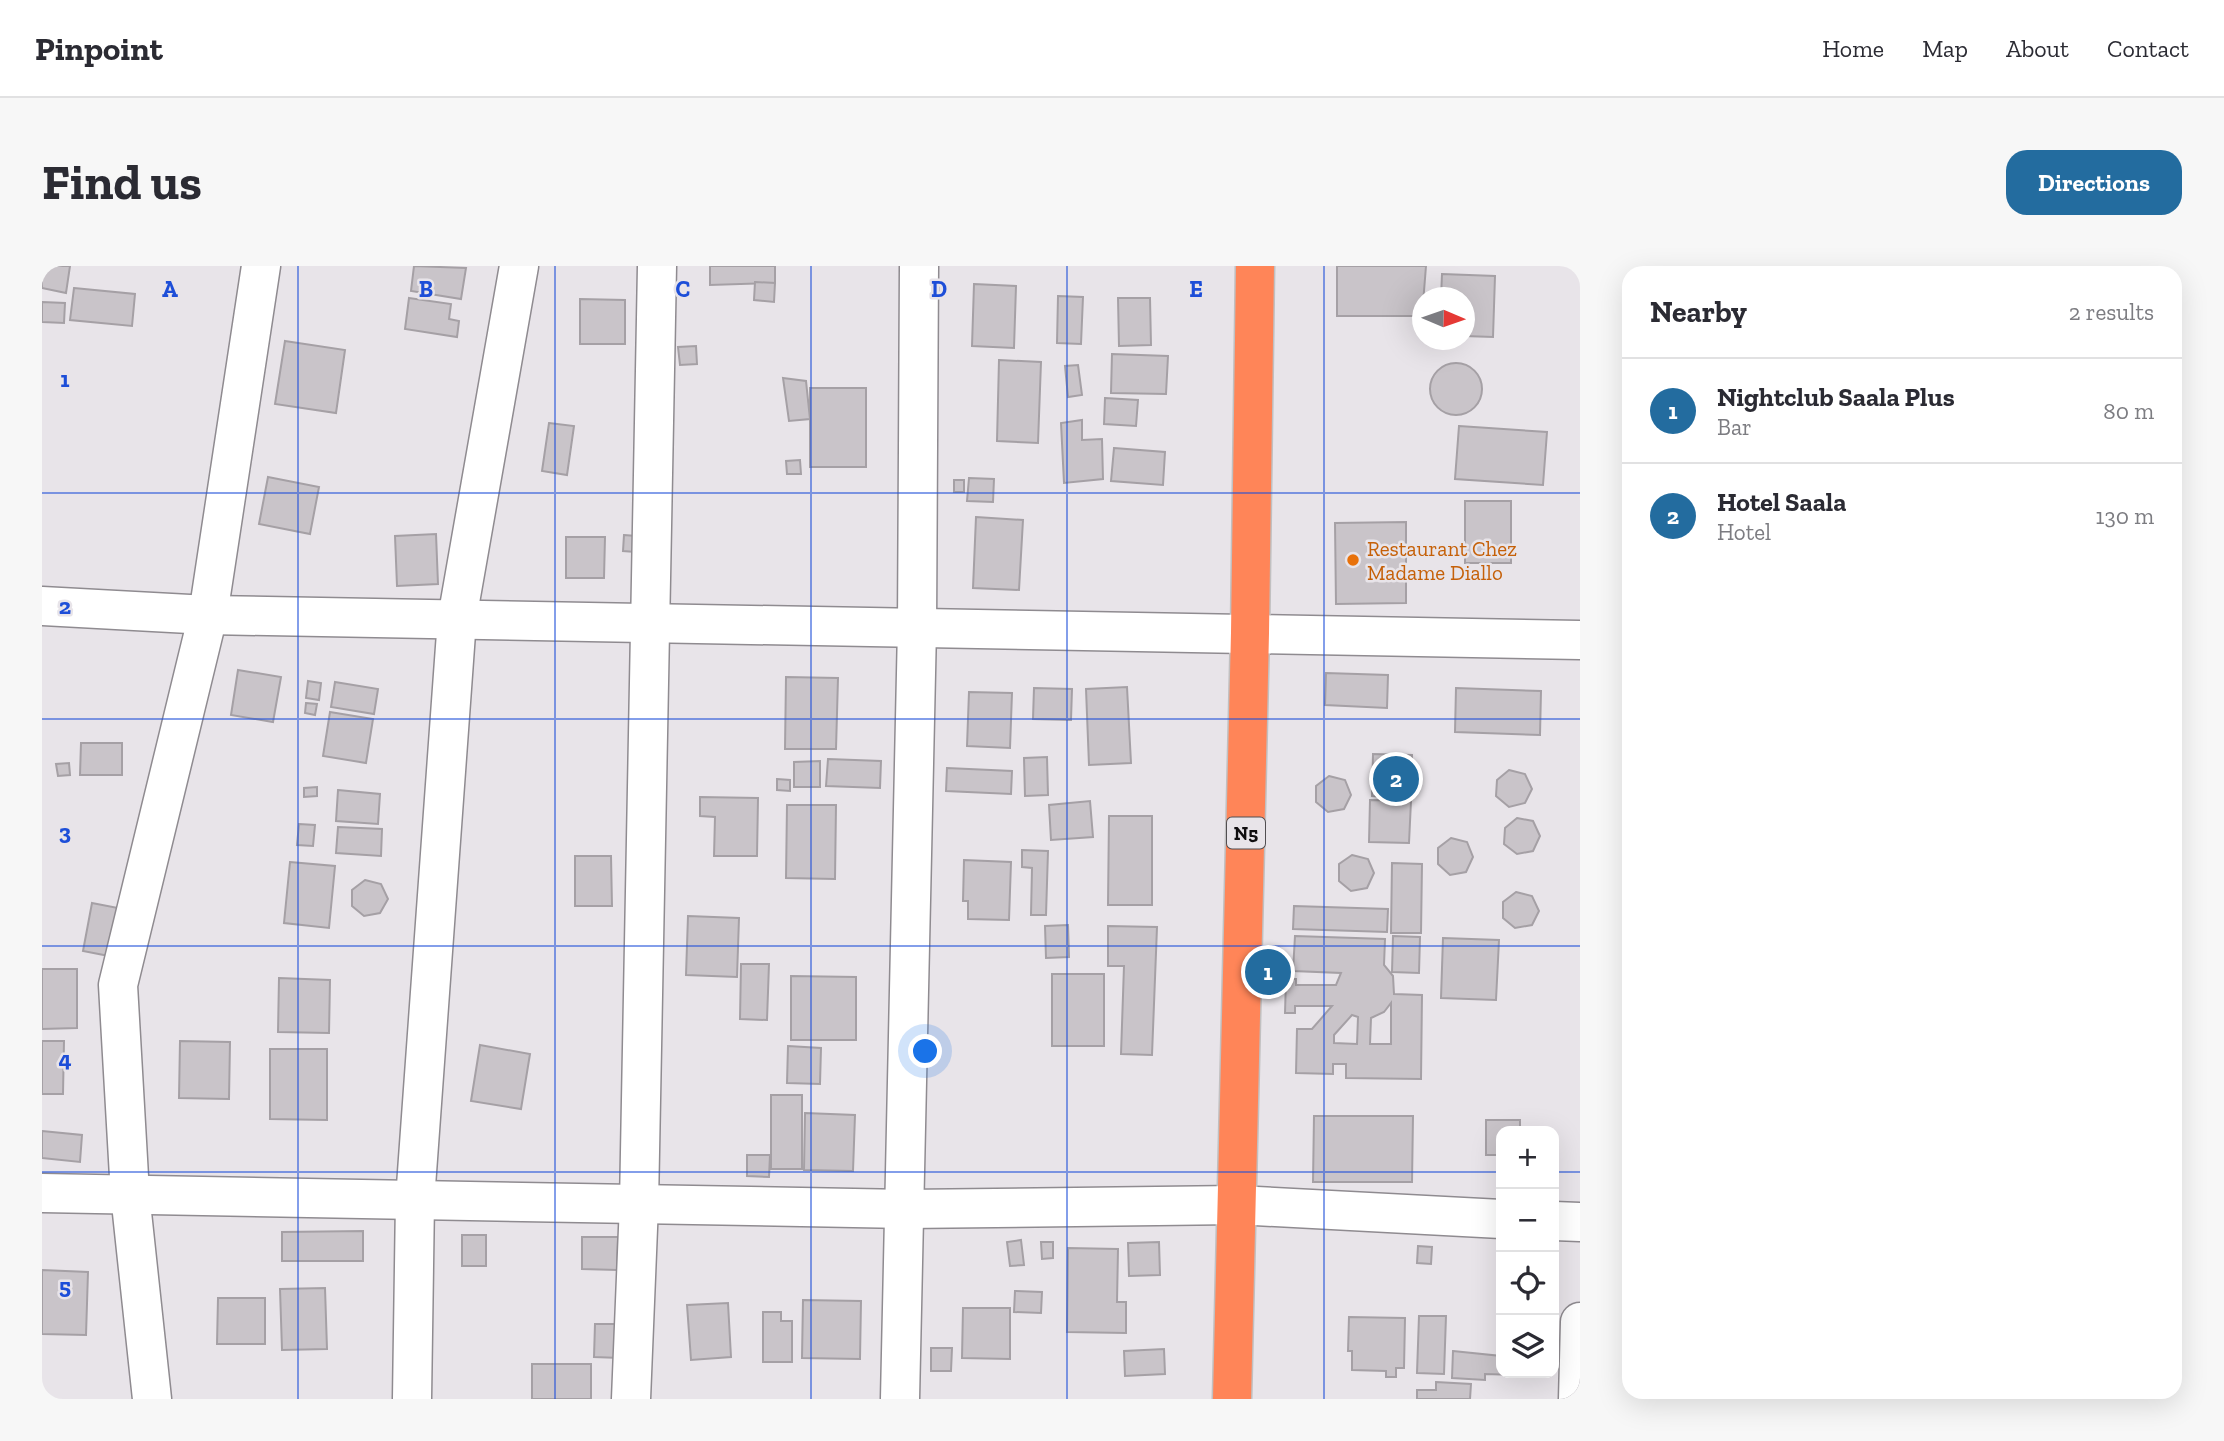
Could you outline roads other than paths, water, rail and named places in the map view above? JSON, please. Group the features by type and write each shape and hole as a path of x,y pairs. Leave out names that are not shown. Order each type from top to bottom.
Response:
{"highway":[{"name":"N5","path":"1232,1399 1250,633 1255,266"}],"street":[{"path":"152,1399 130,1194 117,985 208,615 261,266"},
{"path":"412,1399 415,1200 457,619 519,266"},
{"path":"631,1399 639,1204 657,266"},
{"path":"900,1399 916,628 919,266"},
{"path":"42,606 208,615 1580,640"},
{"path":"42,1193 906,1209 1237,1205 1496,1219"},
{"path":"1559,1221 1580,1222"},
{"path":"1578,1399 1580,1322"}],"place":[{"name":"Restaurant Chez Madame Diallo","path":"1353,560"},
{"name":"Hotel Saala","path":"1396,779"},
{"name":"Nightclub Saala Plus","path":"1268,972"}]}
